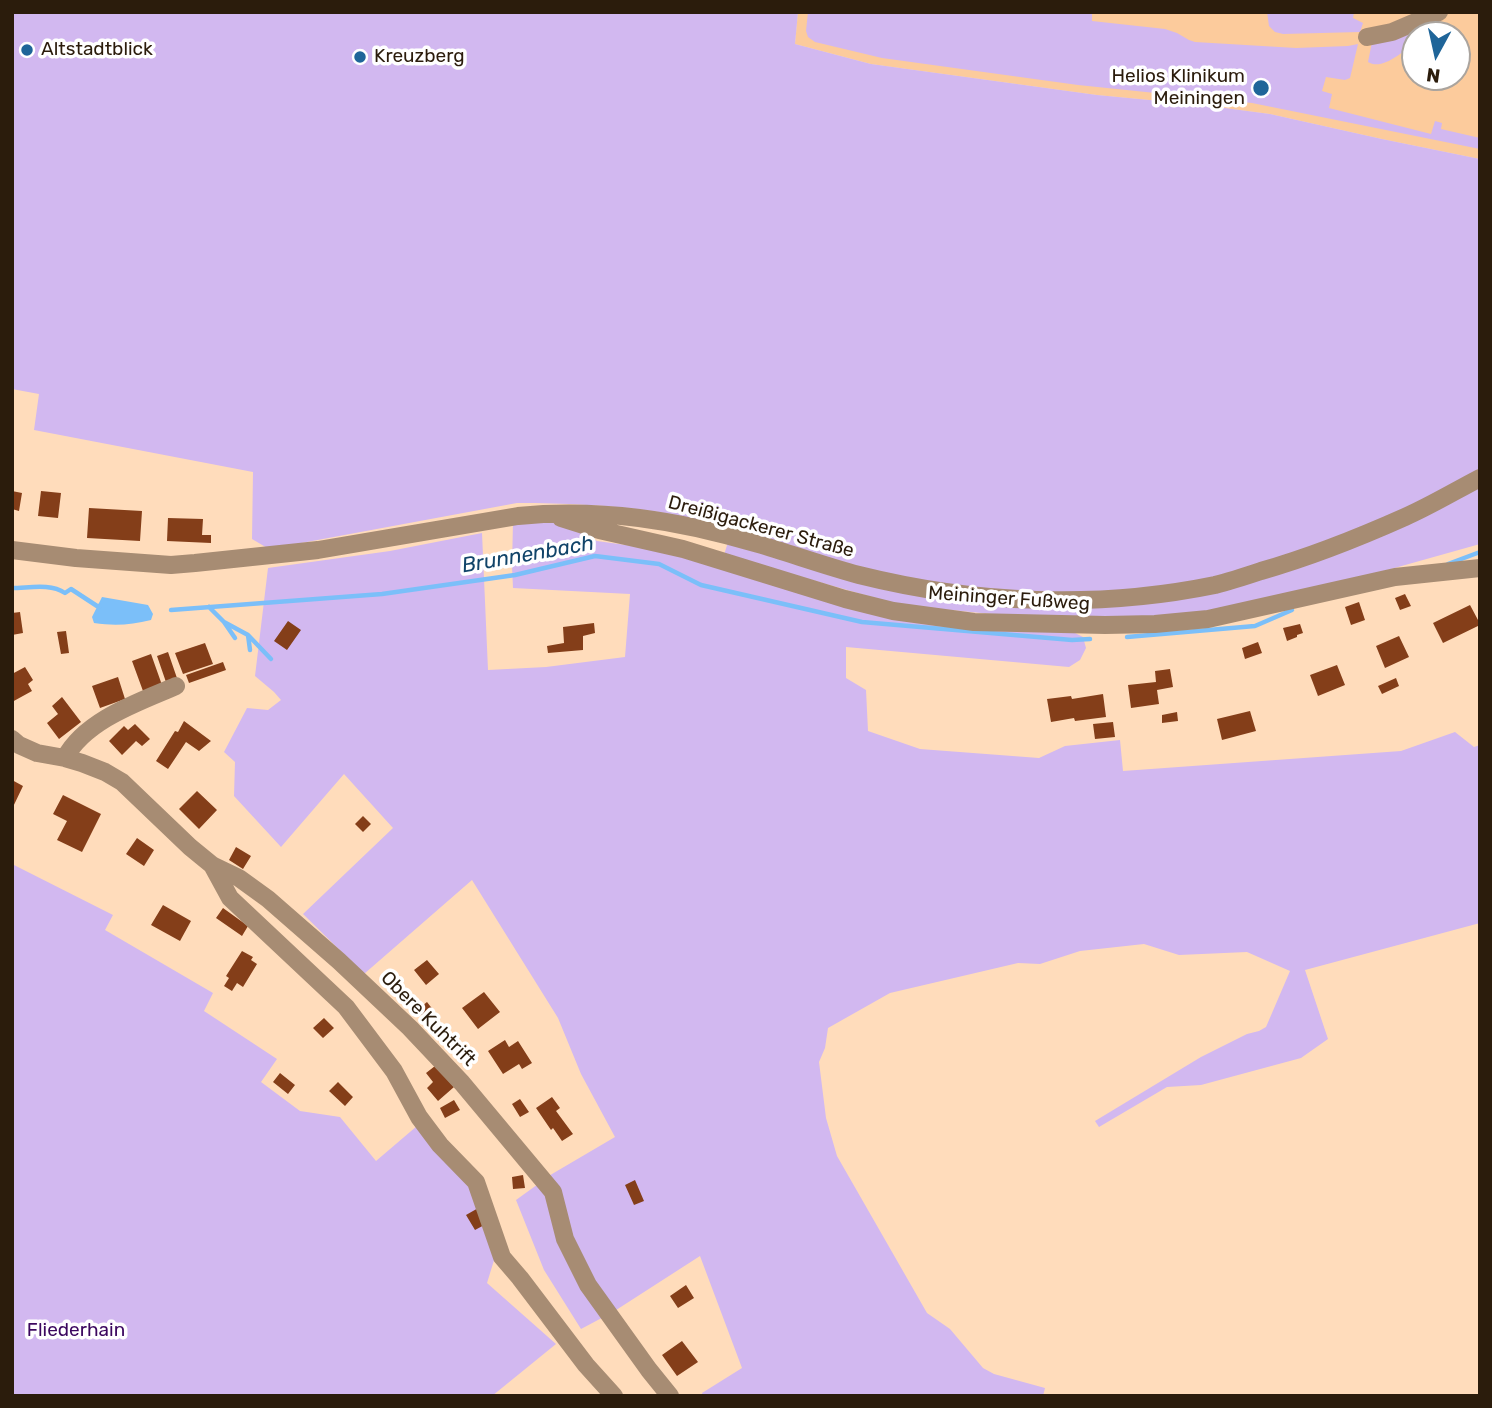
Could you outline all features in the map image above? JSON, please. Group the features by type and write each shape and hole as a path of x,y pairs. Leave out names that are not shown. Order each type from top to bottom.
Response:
{"street":[{"path":"1367,37 1392,32 1439,12"},
{"name":"Dreißigackerer Straße","path":"12,550 76,558 171,565 195,564 308,551 518,516 590,513 635,516 674,523 755,543 859,575 902,584 1023,600 1055,601 1137,596 1218,584 1296,561 1394,522 1480,478"},
{"name":"Meininger Fußweg","path":"545,513 599,530 682,549 892,611 975,622 1105,625 1208,619 1395,577 1480,568"},
{"path":"65,758 78,740 119,711 176,686"},
{"name":"Obere Kuhtrift","path":"12,739 19,746 37,753 65,758 105,772 122,782 212,865 239,878 268,899 410,1028 461,1083 553,1192 565,1239 588,1285 670,1396"},
{"path":"212,865 230,898 346,1007 394,1071 419,1117 440,1145 476,1182 502,1257 586,1365 614,1396"}],"shaded area":[{"name":"Helios Klinikum Meiningen","path":"798,12 1480,12 1480,159 1270,114 1097,95 871,64 795,44"}],"green space":[{"path":"12,12 798,12 795,44 871,64 1097,95 1270,114 1480,159 1480,544 1277,601 1206,615 1053,620 900,605 724,555 732,529 667,514 623,508 517,503 269,549 252,539 253,472 34,430 39,394 12,389"},
{"path":"808,12 1092,12 1092,21 1165,29 1195,42 1296,48 1358,44 1350,78 1345,80 1326,77 1322,91 1332,94 1329,108 1431,134 1435,121 1442,123 1441,129 1480,138 1480,149 1252,103 1078,85 882,58 815,42 808,37 806,31"},
{"path":"1267,12 1354,12 1353,18 1363,23 1360,32 1283,34 1275,32 1269,26"},
{"path":"1401,32 1401,53 1379,64 1368,62 1372,42"},
{"path":"561,521 597,541 669,551 892,615 1069,630 1083,637 1086,648 1080,660 1069,667 846,647 846,678 866,690 868,731 920,749 1039,758 1065,746 1120,740 1123,771 1401,751 1455,732 1474,747 1480,745 1480,923 1305,970 1328,1039 1301,1058 1201,1085 1167,1087 1099,1127 1095,1121 1201,1057 1266,1027 1290,971 1247,952 1179,955 1144,944 1080,951 1040,964 1018,963 890,993 828,1028 825,1048 819,1062 826,1118 837,1156 927,1313 950,1329 983,1368 994,1374 1045,1388 1043,1396 703,1396 702,1393 742,1368 700,1256 613,1312 581,1329 544,1270 516,1200 552,1174 615,1137 581,1074 558,1018 472,880 364,974 303,914 393,828 344,774 281,847 234,796 235,762 224,752 247,708 268,710 281,700 255,676 268,568 390,551 482,533 488,670 546,667 625,657 630,594 513,588 513,522"},
{"name":"Fliederhain","path":"12,864 113,915 105,930 213,993 204,1011 277,1059 261,1082 300,1111 340,1117 376,1161 417,1126 461,1171 477,1197 495,1257 487,1283 556,1344 492,1396 12,1396"}],"water":[{"path":"102,597 148,605 153,614 151,620 122,624 94,623 92,617"}],"building":[{"path":"12,491 22,493 19,511 12,509"},
{"path":"41,491 61,493 58,518 38,516"},
{"path":"89,508 142,511 140,541 87,538"},
{"path":"168,518 203,519 202,535 211,535 211,543 167,541"},
{"path":"1405,594 1411,606 1400,610 1395,598"},
{"path":"1359,602 1365,620 1351,625 1345,607"},
{"path":"1470,605 1478,620 1480,619 1480,625 1443,643 1433,623"},
{"path":"20,612 23,633 12,635 12,613"},
{"path":"288,621 301,630 287,650 274,641"},
{"path":"594,623 595,633 583,636 583,650 548,653 547,646 564,643 563,627"},
{"path":"1300,624 1303,633 1287,641 1283,628"},
{"path":"66,631 69,653 61,654 57,632"},
{"path":"1399,636 1409,657 1385,668 1376,646"},
{"path":"1258,642 1262,653 1245,659 1242,648"},
{"path":"205,643 213,664 183,674 175,653"},
{"path":"168,652 178,681 167,685 157,656"},
{"path":"151,654 162,685 143,691 132,661"},
{"path":"223,662 226,670 189,683 186,675"},
{"path":"1337,665 1345,685 1318,696 1310,675"},
{"path":"25,667 33,680 28,684 32,691 12,702 12,674"},
{"path":"1170,669 1173,687 1157,690 1159,704 1131,708 1128,685 1156,682 1155,671"},
{"path":"118,677 125,699 100,708 92,686"},
{"path":"1396,678 1399,686 1382,694 1378,686"},
{"path":"1103,694 1106,717 1051,722 1047,699 1071,696 1072,699"},
{"path":"62,697 81,722 59,739 47,723 58,714 52,706"},
{"path":"1250,711 1256,731 1222,740 1217,719"},
{"path":"1177,712 1178,721 1162,723 1162,715"},
{"path":"184,721 211,741 199,751 186,742 168,769 156,761"},
{"path":"1113,722 1115,737 1095,739 1093,724"},
{"path":"135,724 150,739 142,746 136,741 122,755 109,741 124,726 128,730"},
{"path":"12,780 23,786 12,809"},
{"path":"197,791 217,810 199,829 179,809"},
{"path":"63,795 101,814 82,852 57,840 67,821 53,814"},
{"path":"363,816 371,824 363,832 355,824"},
{"path":"137,838 154,850 144,866 126,854"},
{"path":"236,847 251,856 243,869 229,860"},
{"path":"163,905 191,921 180,941 151,925"},
{"path":"223,908 248,926 242,936 216,918"},
{"path":"242,951 253,957 251,960 257,964 243,987 237,983 232,991 224,986 229,978 226,976"},
{"path":"427,960 439,974 426,985 414,970"},
{"path":"484,992 500,1012 478,1029 462,1008"},
{"path":"427,1002 434,1011 425,1019 417,1010"},
{"path":"324,1018 334,1028 323,1038 313,1028"},
{"path":"505,1040 509,1047 518,1041 532,1063 522,1069 519,1064 503,1074 488,1051"},
{"path":"435,1066 454,1087 438,1101 427,1088 433,1082 426,1073"},
{"path":"280,1073 295,1085 288,1094 273,1082"},
{"path":"338,1082 353,1097 345,1106 329,1091"},
{"path":"552,1097 560,1108 556,1111 573,1134 562,1141 536,1108"},
{"path":"520,1099 529,1112 520,1117 512,1104"},
{"path":"454,1100 460,1110 445,1118 440,1108"},
{"path":"523,1175 525,1188 513,1189 512,1177"},
{"path":"635,1180 644,1201 634,1205 625,1185"},
{"path":"480,1207 488,1223 475,1230 466,1215"},
{"path":"686,1285 694,1298 678,1308 670,1296"},
{"path":"682,1341 698,1362 677,1376 662,1355"}],"waterway":[{"name":"Brunnenbach","path":"1448,564 1480,552"},
{"name":"Brunnenbach","path":"171,610 382,594 515,575 595,556 659,564 701,585 862,622 1072,640 1090,639"},
{"name":"Brunnenbach","path":"12,588 46,587 65,593 71,589 100,606"},
{"path":"209,607 235,638"},
{"name":"Brunnenbach","path":"1127,637 1255,626 1292,610"},
{"path":"224,622 248,635 250,650"},
{"path":"248,635 271,659"}],"place":[{"name":"Altstadtblick","path":"27,50"},
{"name":"Kreuzberg","path":"360,57"},
{"name":"Helios Klinikum Meiningen","path":"1261,88"}]}
